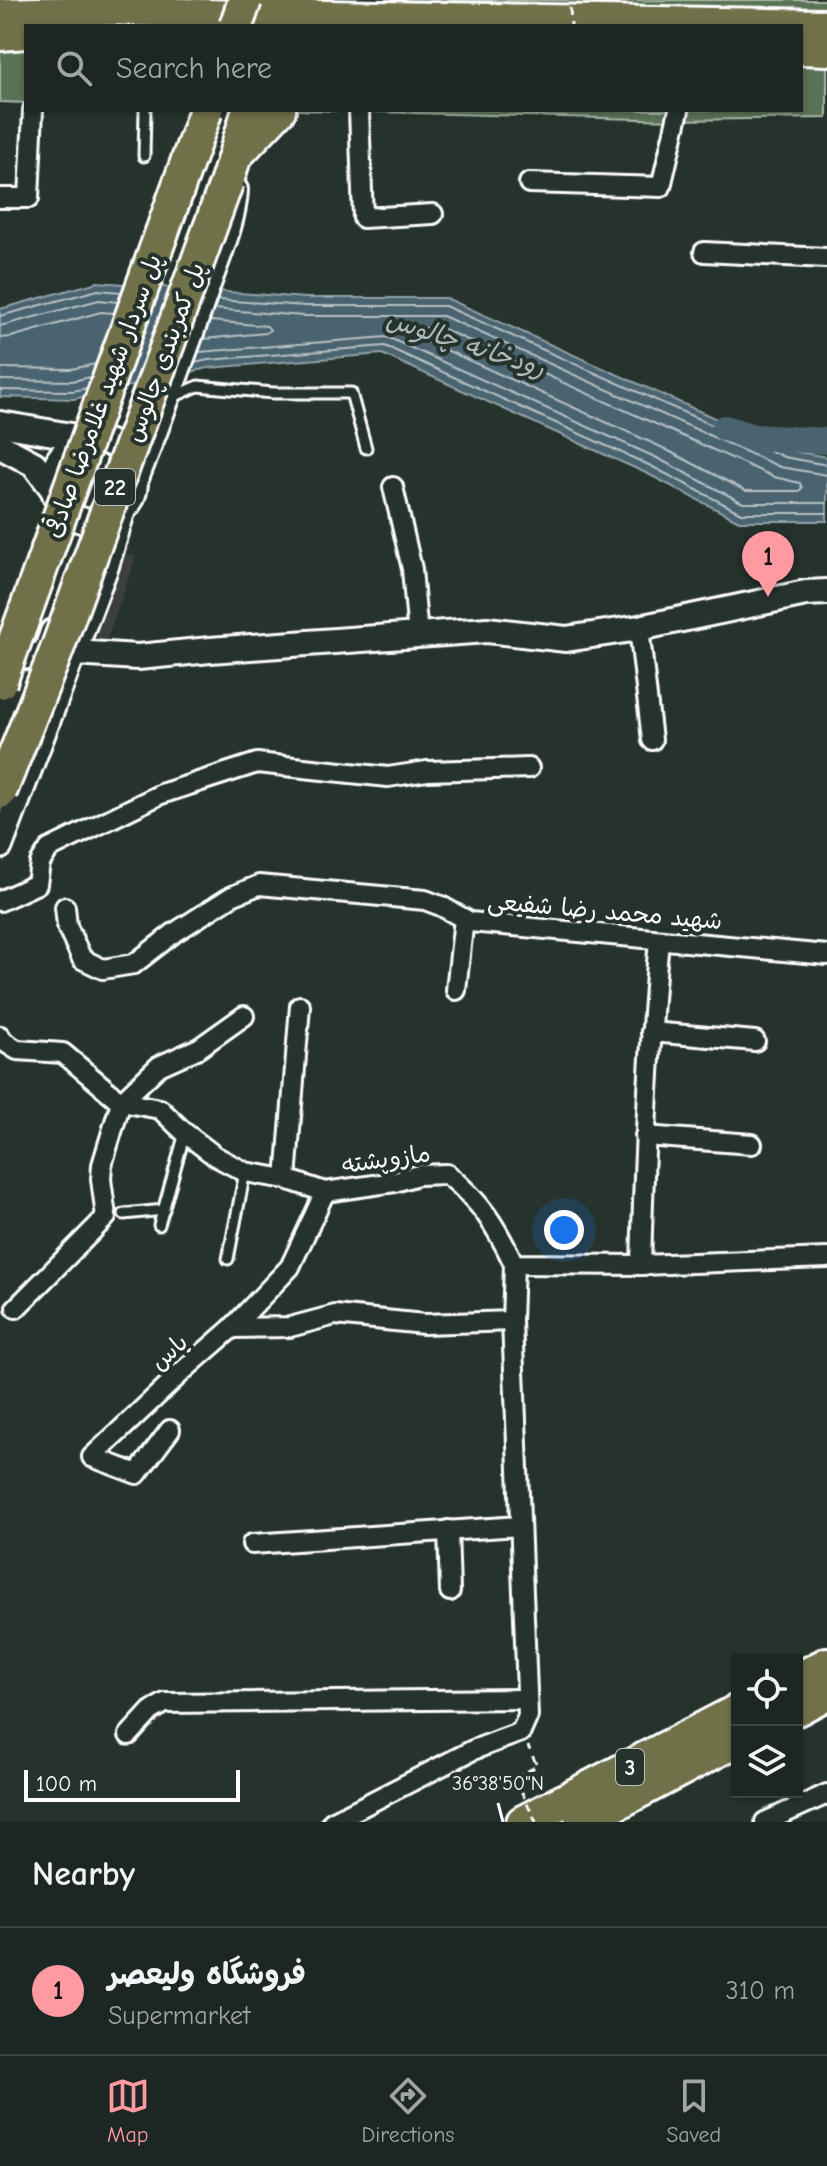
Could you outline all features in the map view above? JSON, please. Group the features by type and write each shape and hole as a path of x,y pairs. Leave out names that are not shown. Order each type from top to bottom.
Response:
{"highway":[{"path":"240,24 260,14 732,24"},
{"path":"803,25 827,26"},
{"path":"803,48 827,49"},
{"name":"پل سردار شهید غلامرضا صادقی","path":"0,682 205,112"},
{"path":"223,112 229,126 232,168"},
{"name":"22","path":"232,168 248,112"},
{"path":"232,168 277,112"},
{"name":"پل کمربندی چالوس","path":"0,792 56,652 232,168"},
{"path":"803,1677 827,1664"},
{"path":"803,1706 827,1693"},
{"name":"3","path":"523,1822 731,1714"},
{"name":"3","path":"581,1822 731,1743"}],"main road":[{"path":"0,13 111,10 260,14"},
{"path":"0,36 24,34"}],"street":[{"path":"0,198 29,198 33,112"},
{"path":"359,112 363,218 433,214"},
{"path":"529,183 661,187 679,112"},
{"path":"0,846 106,566 122,512 132,498 135,481 183,358 234,208 232,168"},
{"path":"704,252 827,258"},
{"path":"0,424 107,441 121,450 132,464 135,481"},
{"path":"53,489 53,472 60,456 73,444 89,439"},
{"path":"0,446 34,464 53,489 60,505 73,517 89,522 106,520 122,512"},
{"path":"393,487 412,569 418,636"},
{"path":"73,517 83,554"},
{"path":"0,757 45,655 83,554 90,548 100,550 106,556 106,566"},
{"path":"74,653 138,657 487,630 566,639 827,592"},
{"path":"639,628 652,740"},
{"path":"0,658 45,655"},
{"path":"0,901 37,884 40,863 49,849 161,794 257,763 388,777 427,771 529,768"},
{"name":"شهید محمد رضا شفیعی","path":"65,907 67,926 82,959 103,969 134,964 174,933 232,896 259,885 425,900 470,922 827,955"},
{"path":"456,990 464,919"},
{"path":"641,1265 645,1136 659,940"},
{"path":"286,1179 300,1006"},
{"path":"16,1308 106,1217 102,1165 121,1102 159,1066 199,1048 244,1016"},
{"path":"651,1032 755,1041"},
{"name":"مازوپشته","path":"0,1036 17,1050 63,1053 121,1102 160,1109 215,1156 245,1172 286,1179 325,1192 395,1182 418,1175 447,1174 469,1193 497,1229 514,1264"},
{"path":"645,1136 752,1144"},
{"name":"یاس","path":"170,1430 137,1474 92,1457 232,1328 290,1267 325,1192"},
{"path":"332,1822 473,1750 521,1732 528,1716 512,1321 514,1264 641,1265 827,1258"},
{"path":"232,1328 290,1327 335,1315 424,1324 512,1321"},
{"path":"252,1544 520,1526"},
{"path":"448,1530 450,1591"},
{"path":"129,1735 151,1711 165,1703 527,1699"},
{"path":"765,1822 827,1794"}],"lane":[{"path":"144,156 145,112"},
{"path":"167,400 198,386 273,393 351,393 366,448"},
{"path":"159,1225 185,1133"},
{"path":"228,1259 245,1172"},
{"path":"124,1214 164,1210"}],"path":[{"path":"570,8 571,24"},
{"path":"521,1732 537,1766 515,1778 536,1822"}],"shaded area":[{"path":"118,551 136,557 103,651 85,644"}],"green space":[{"path":"0,0 827,0 827,118 676,120 373,112 803,112 803,24 24,24 24,103 0,102"}],"water":[{"path":"98,282 305,298 446,298 786,450 827,457 827,521 739,521 648,474 382,354 208,368 74,399 0,397 0,309"}],"waterway":[{"name":"رودخانه چالوس","path":"724,428 753,437 827,441"}],"place":[{"name":"فروشگاه ولیعصر","path":"768,597"}]}
